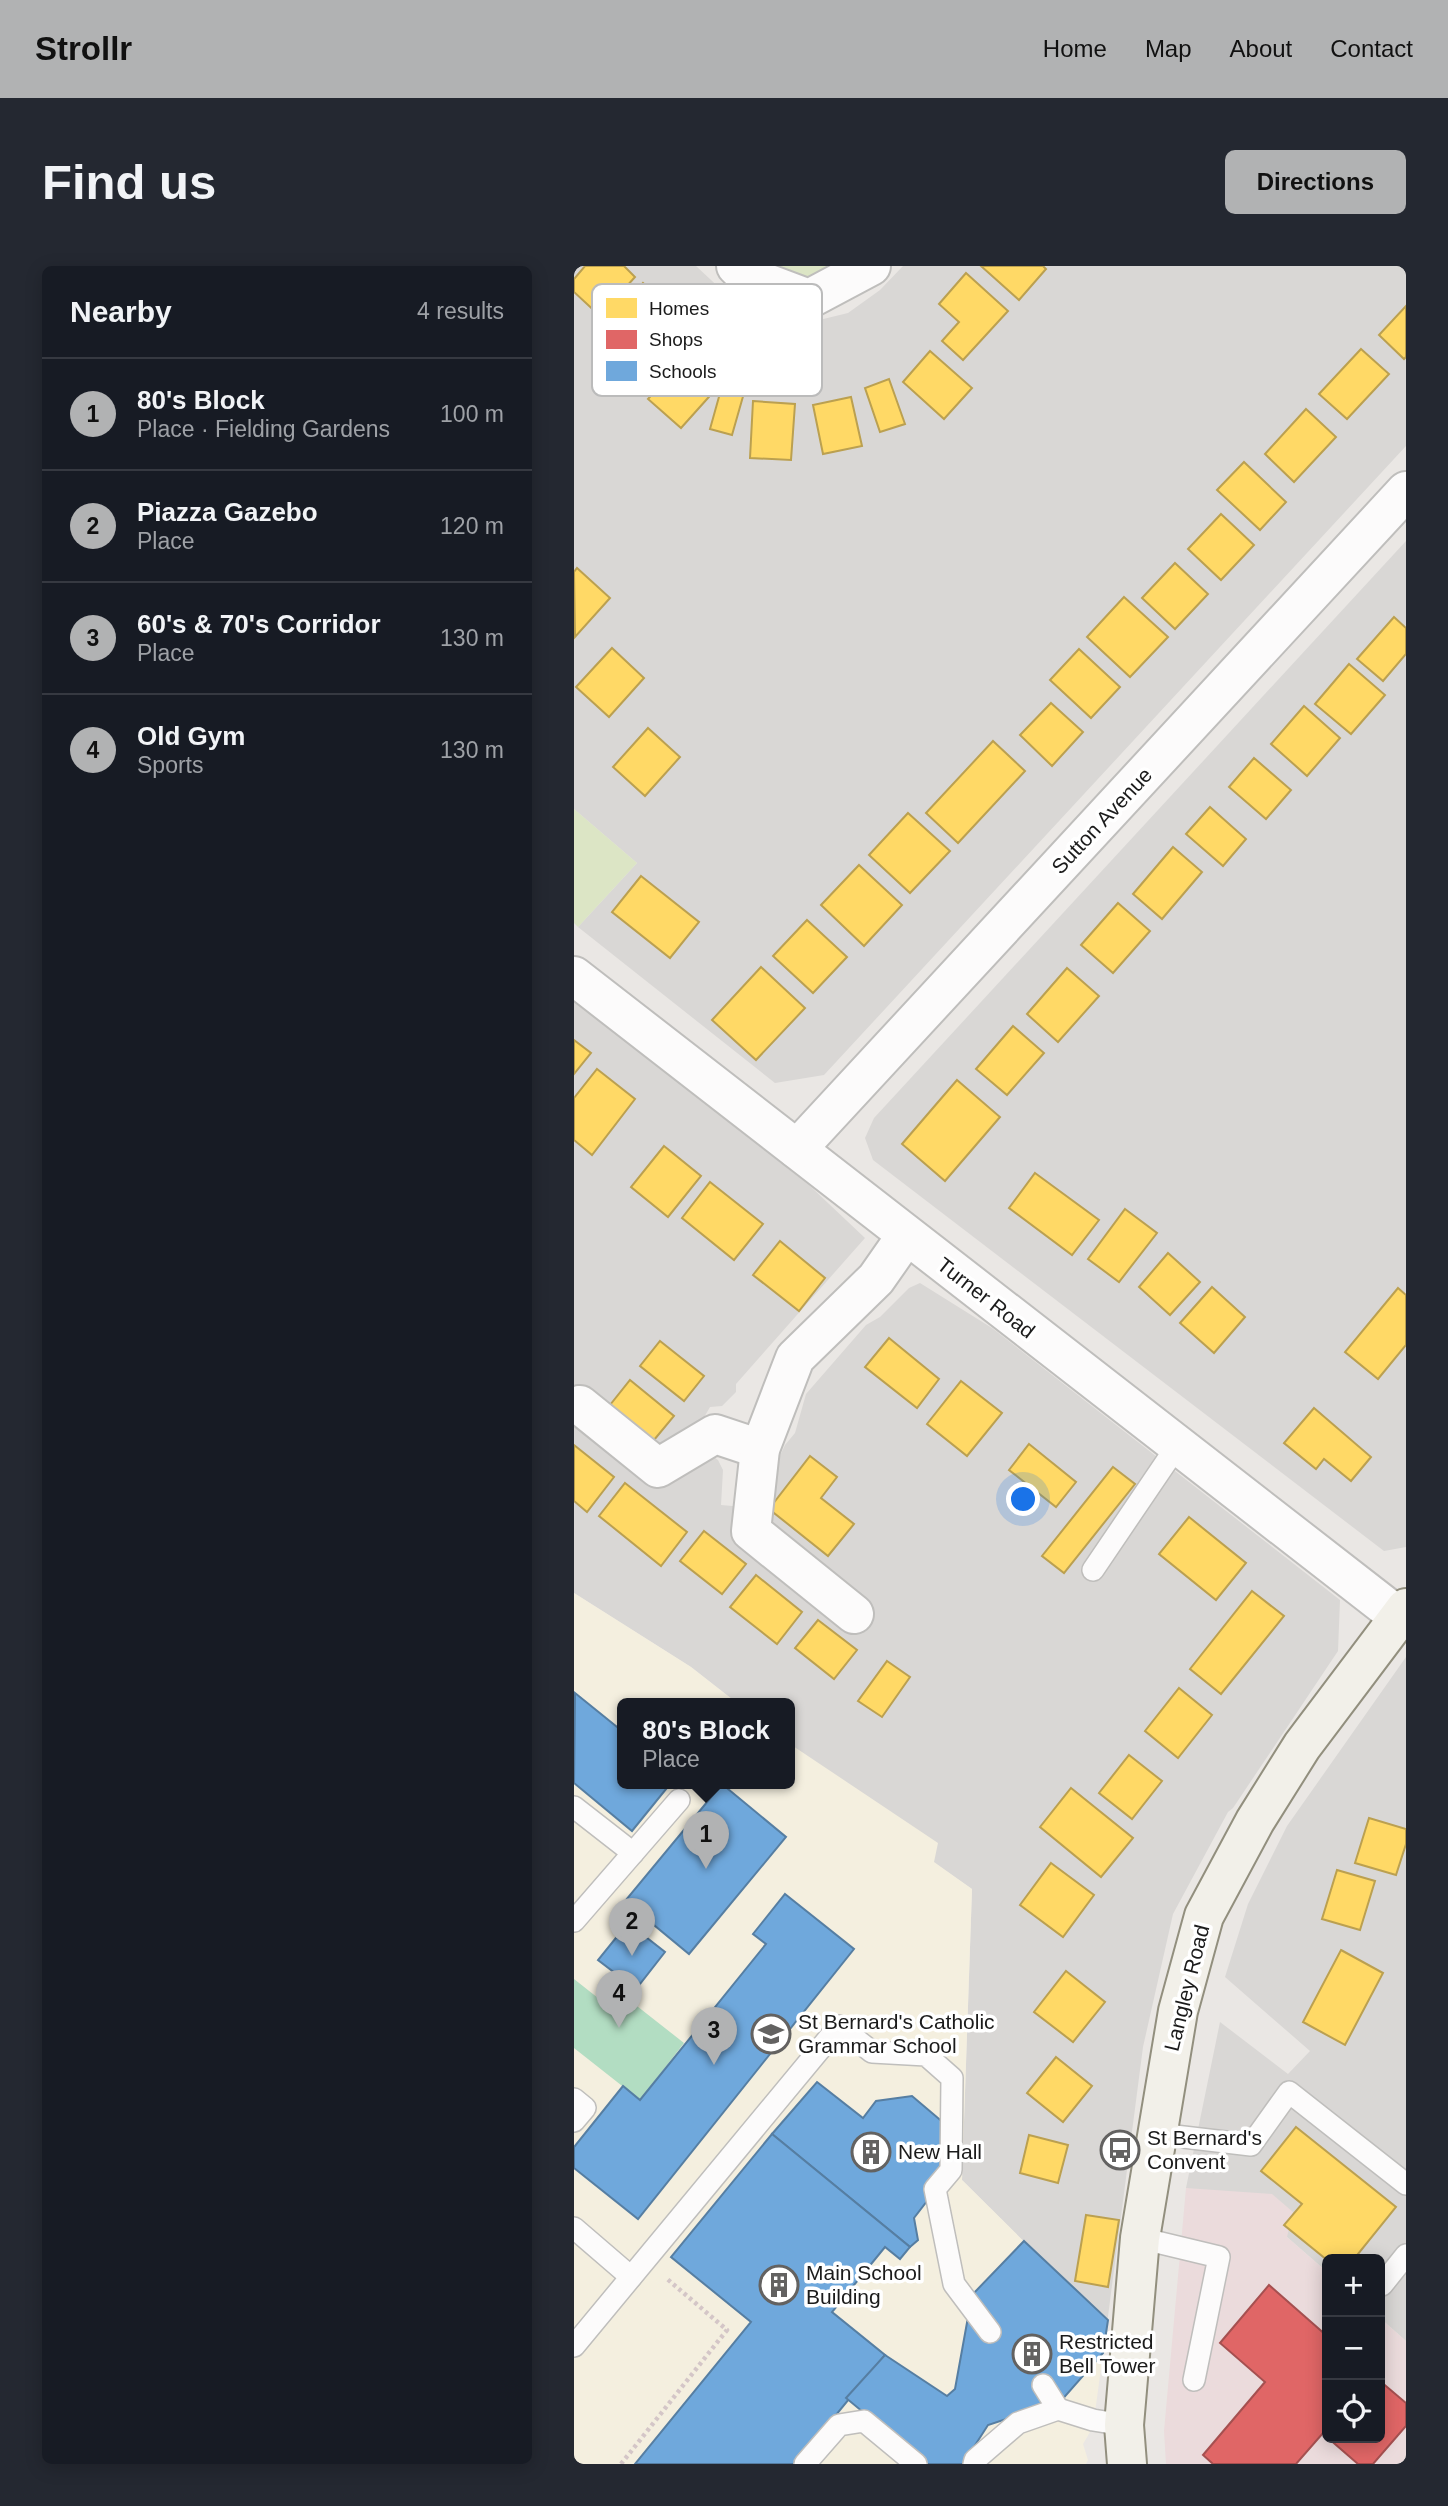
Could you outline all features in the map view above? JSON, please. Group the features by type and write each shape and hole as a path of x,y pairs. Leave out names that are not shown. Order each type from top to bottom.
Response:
{"street":[{"path":"736,266 745,275 769,284"},
{"path":"822,292 871,266"},
{"name":"Sutton Avenue","path":"797,1149 1406,491"},
{"name":"Turner Road","path":"574,976 1177,1446 1402,1613"},
{"path":"854,1614 751,1531 760,1449 795,1358 876,1279 906,1236"},
{"path":"580,1405 658,1468 715,1434 760,1449"},
{"name":"Langley Road","path":"1127,2464 1124,2425 1140,2238 1178,2011 1204,1916 1255,1821 1302,1746 1402,1613"},
{"name":"Langley Road","path":"1113,2464 1124,2425"},
{"name":"Langley Road","path":"1124,2425 1136,2464"}],"lane":[{"path":"1093,1570 1177,1446"},
{"path":"574,1921 679,1801"},
{"path":"574,1807 633,1853"},
{"path":"574,2346 839,2026 872,2052 926,2055 953,2078 951,2170 936,2189 954,2284 990,2332"},
{"path":"1158,2134 1251,2145 1289,2092 1406,2184"},
{"path":"574,2099 585,2108 574,2121"},
{"path":"574,2228 638,2269"},
{"path":"1140,2238 1219,2257 1194,2380"},
{"path":"1385,2281 1406,2255"},
{"path":"1043,2385 1058,2409"},
{"path":"974,2464 975,2460 1018,2423 1058,2409 1093,2420 1124,2425"},
{"path":"805,2464 839,2425 864,2421 916,2464"}],"path":[{"path":"621,2464 727,2330 638,2269"}],"shaded area":[{"path":"574,266 696,266 715,284 592,284 592,396 822,396 822,319 848,313 880,290 903,266 1406,266 1406,446 824,1075 775,1083 578,927 637,863 574,809"},
{"path":"1406,541 1406,1547 1384,1551 873,1160 865,1138 874,1118"},
{"path":"574,999 810,1186 865,1238 736,1384 736,1392 722,1406 710,1407 691,1440 718,1460 723,1470 721,1505 766,1509 777,1462 785,1445 795,1433 806,1394 866,1325 880,1317 909,1288 920,1283 992,1328 1340,1600 1338,1651 1228,1812 1173,1914 1143,2047 1107,2324 962,2180 972,1889 933,1862 795,1748 795,1698 731,1698 691,1667 574,1593"},
{"name":"St Bernard's Catholic Grammar School","path":"574,1593 691,1667 731,1698 617,1698 617,1789 795,1789 795,1747 938,1843 934,1862 972,1889 962,2180 1107,2324 1093,2427 1083,2444 1088,2460 1086,2464 574,2464"},
{"path":"1406,1657 1406,2341 1385,2322 1385,2254 1322,2254 1322,2268 1287,2237 1186,2188 1220,2022 1288,2074 1310,2051 1225,1977 1248,1904 1287,1826"},
{"path":"1186,2188 1272,2194 1293,2212 1287,2237 1322,2268 1322,2443 1385,2443 1385,2322 1406,2341 1406,2464 1166,2464 1164,2431"}],"green space":[{"path":"752,266 839,266 818,276 807,277 785,275"},
{"path":"574,809 637,863 578,927 574,923"},
{"path":"574,1979 617,2013 628,1999 684,2043 640,2100 574,2048"}],"building: Homes":[{"path":"585,266 624,266 635,277 629,284 592,284 592,309 574,292 574,279"},
{"path":"981,266 1043,266 1046,269 1019,300"},
{"path":"966,273 1008,311 963,360 942,341 959,322 939,304"},
{"path":"1406,306 1406,357 1404,359 1379,335"},
{"path":"1361,349 1389,374 1347,419 1319,394"},
{"path":"930,351 972,388 944,419 903,382"},
{"path":"889,379 905,424 880,432 865,388"},
{"path":"651,396 710,396 681,428 648,399"},
{"path":"719,396 743,396 732,435 710,429"},
{"path":"851,397 862,446 823,454 813,405"},
{"path":"753,401 795,404 791,460 750,458"},
{"path":"1306,409 1336,437 1294,482 1265,454"},
{"path":"1244,462 1286,502 1260,530 1217,490"},
{"path":"1221,514 1254,545 1221,580 1188,549"},
{"path":"1175,563 1208,594 1175,629 1142,598"},
{"path":"577,568 610,598 575,637 574,572"},
{"path":"1124,597 1168,637 1130,677 1087,637"},
{"path":"1394,617 1406,628 1406,654 1383,681 1357,659"},
{"path":"612,648 644,678 609,717 576,687"},
{"path":"1079,649 1120,687 1091,718 1050,680"},
{"path":"1349,664 1385,695 1351,734 1315,704"},
{"path":"1051,703 1083,732 1052,766 1020,735"},
{"path":"1304,706 1340,738 1307,776 1271,744"},
{"path":"648,728 680,757 645,796 613,767"},
{"path":"993,741 1025,771 958,843 926,813"},
{"path":"1254,758 1291,790 1266,819 1229,787"},
{"path":"1210,807 1246,839 1223,866 1186,834"},
{"path":"908,813 950,851 910,893 869,855"},
{"path":"1173,847 1202,872 1162,919 1133,894"},
{"path":"859,865 902,905 864,946 821,905"},
{"path":"641,876 699,922 670,958 612,912"},
{"path":"1118,903 1150,931 1113,973 1081,945"},
{"path":"807,920 847,957 813,993 773,956"},
{"path":"761,967 805,1008 756,1060 712,1020"},
{"path":"1067,968 1099,996 1058,1042 1027,1014"},
{"path":"1013,1026 1044,1053 1007,1095 976,1069"},
{"path":"574,1040 591,1053 574,1074"},
{"path":"597,1069 635,1099 592,1155 574,1140 574,1098"},
{"path":"957,1080 1000,1117 945,1181 902,1144"},
{"path":"664,1146 701,1176 668,1217 631,1187"},
{"path":"1035,1173 1099,1220 1072,1255 1009,1208"},
{"path":"710,1182 763,1224 734,1260 682,1218"},
{"path":"1125,1209 1157,1233 1119,1282 1088,1259"},
{"path":"780,1241 825,1278 799,1311 753,1275"},
{"path":"1168,1253 1200,1282 1170,1315 1139,1287"},
{"path":"1212,1287 1245,1317 1214,1353 1180,1323"},
{"path":"1398,1288 1406,1295 1406,1345 1378,1379 1345,1352"},
{"path":"889,1338 939,1379 917,1408 865,1367"},
{"path":"660,1341 704,1376 684,1401 640,1366"},
{"path":"630,1380 674,1416 654,1440 610,1405"},
{"path":"961,1381 1002,1413 967,1456 927,1424"},
{"path":"1314,1408 1371,1457 1351,1481 1324,1459 1316,1469 1284,1443"},
{"path":"1029,1444 1076,1482 1056,1507 1009,1470"},
{"path":"574,1445 614,1477 587,1512 574,1501"},
{"path":"810,1456 837,1477 821,1498 854,1524 828,1556 769,1509"},
{"path":"1113,1467 1135,1484 1064,1573 1042,1556"},
{"path":"625,1483 687,1532 661,1566 599,1516"},
{"path":"1189,1517 1246,1563 1216,1600 1159,1554"},
{"path":"704,1531 746,1564 722,1594 680,1561"},
{"path":"756,1575 802,1612 777,1644 730,1607"},
{"path":"1252,1591 1284,1616 1221,1694 1190,1669"},
{"path":"818,1620 857,1650 834,1679 795,1648"},
{"path":"887,1661 910,1677 882,1717 858,1701"},
{"path":"1179,1688 1212,1715 1178,1758 1145,1731"},
{"path":"1129,1755 1162,1781 1132,1819 1099,1793"},
{"path":"1071,1788 1133,1838 1101,1877 1040,1827"},
{"path":"1369,1818 1406,1829 1406,1844 1396,1875 1355,1863"},
{"path":"1051,1863 1094,1895 1063,1937 1020,1905"},
{"path":"1337,1870 1375,1881 1360,1930 1322,1919"},
{"path":"1341,1950 1383,1973 1345,2045 1303,2022"},
{"path":"1066,1971 1105,2002 1073,2042 1034,2012"},
{"path":"1056,2057 1092,2086 1063,2122 1027,2093"},
{"path":"1296,2127 1396,2207 1358,2254 1322,2256 1284,2225 1302,2204 1261,2171"},
{"path":"1029,2135 1068,2145 1058,2183 1020,2173"},
{"path":"1086,2215 1119,2220 1108,2287 1075,2281"}],"building: Shops":[{"path":"1269,2285 1322,2332 1322,2434 1296,2464 1213,2464 1203,2455 1265,2382 1220,2343"},
{"path":"1385,2385 1406,2403 1406,2426 1373,2464 1358,2464 1334,2443 1385,2443"}],"building: Schools":[{"path":"575,1693 617,1727 617,1789 666,1789 632,1831 574,1783"},
{"path":"718,1789 728,1789 786,1837 689,1954 625,1901"},
{"path":"785,1894 854,1949 638,2219 574,2168 574,2147 623,2086 640,2100 766,1944 753,1934"},
{"path":"628,1923 665,1952 636,1989 598,1960"},
{"name":"New Hall","path":"817,2082 863,2118 876,2101 912,2096 945,2124 951,2170 914,2218 918,2240 910,2247 772,2134"},
{"name":"Main School Building","path":"772,2134 910,2247 900,2259 885,2247 832,2312 885,2355 796,2464 635,2464 751,2322 671,2257"},
{"name":"Restricted Bell Tower","path":"1024,2241 1108,2320 1103,2353 1061,2401 988,2425 963,2464 926,2464 846,2398 885,2355 947,2396 955,2389 972,2295"}],"place":[{"name":"80's Block","path":"706,1869"},
{"name":"Piazza Gazebo","path":"632,1956"},
{"name":"Old Gym","path":"619,2028"},
{"name":"St Bernard's Catholic Grammar School","path":"771,2034"},
{"name":"60's & 70's Corridor","path":"714,2065"},
{"name":"St Bernard's Convent","path":"1120,2150"},
{"name":"New Hall","path":"871,2152"},
{"name":"Main School Building","path":"779,2285"},
{"name":"Restricted Bell Tower","path":"1032,2354"}]}
